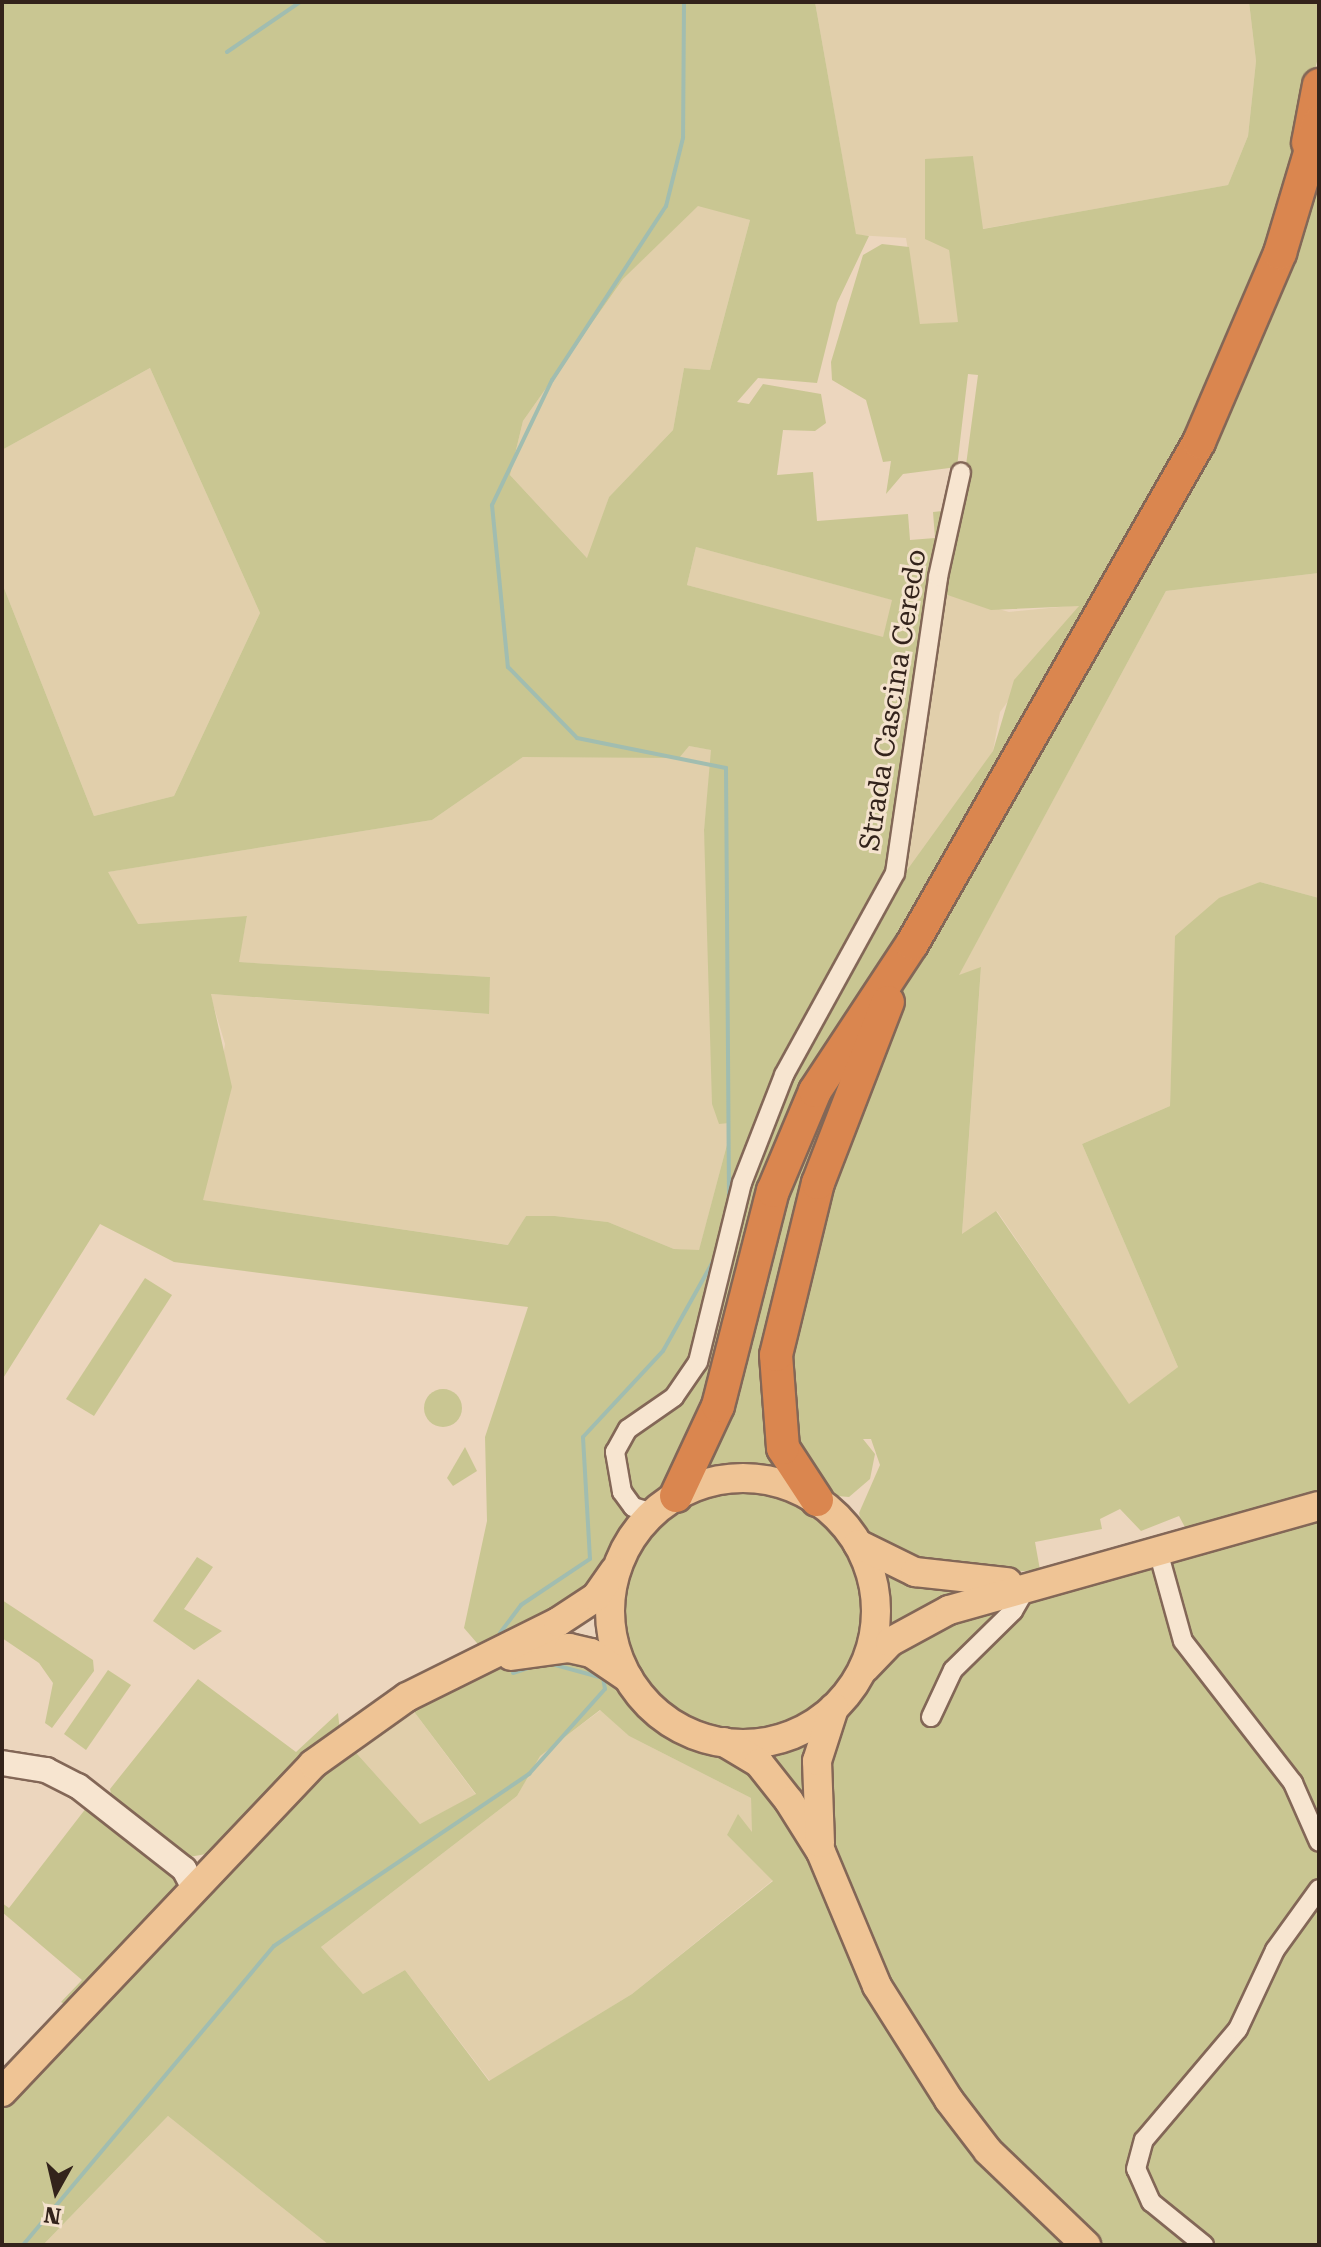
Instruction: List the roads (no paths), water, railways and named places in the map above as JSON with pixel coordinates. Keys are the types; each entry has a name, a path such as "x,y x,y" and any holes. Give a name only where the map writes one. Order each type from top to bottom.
{"highway":[{"path":"1312,165 1319,85"},
{"path":"664,1505 718,1406 756,1246 789,1146 834,1055 912,944 1199,442 1255,317 1312,165 1319,123"},
{"path":"817,1500 794,1472 778,1426 782,1316 846,1104 912,944"}],"main road":[{"path":"2,2092 192,1884 340,1743 453,1674 558,1622 596,1597 664,1505 748,1478 817,1500 858,1544 947,1580 1038,1584"},
{"path":"821,1852 817,1761 834,1708 862,1671 916,1626 1038,1584 1319,1506"},
{"path":"858,1544 876,1600 862,1671"},
{"path":"619,1564 611,1621 629,1678"},
{"path":"453,1674 569,1648 591,1653 629,1678 670,1721 724,1742 759,1763 821,1852 877,1986 949,2100 988,2151 1086,2245"},
{"path":"724,1742 785,1737 834,1708"}],"street":[{"name":"Strada Cascina Ceredo","path":"664,1505 633,1507 622,1492 615,1452 628,1429 674,1397 698,1362 742,1183 784,1075 895,873 938,577 961,472"},
{"path":"1158,1551 1183,1641 1293,1783 1319,1842"},
{"path":"931,1717 953,1670 1038,1584"},
{"path":"2,1763 64,1776 145,1836 185,1859 213,1863"},
{"path":"145,1836 192,1884"},
{"path":"1204,2245 1151,2202 1136,2169 1144,2140 1238,2029 1275,1950 1319,1889"}],"waterway":[{"path":"227,52 300,2"},
{"path":"684,2 683,138 666,206 552,380 492,505 508,667 577,738 726,768 729,1200"},
{"path":"500,1633 521,1605 590,1559 583,1437 663,1351 715,1258"},
{"path":"23,2245 274,1946 529,1774 605,1689 603,1678 551,1664"},
{"path":"513,1673 531,1667"}]}
